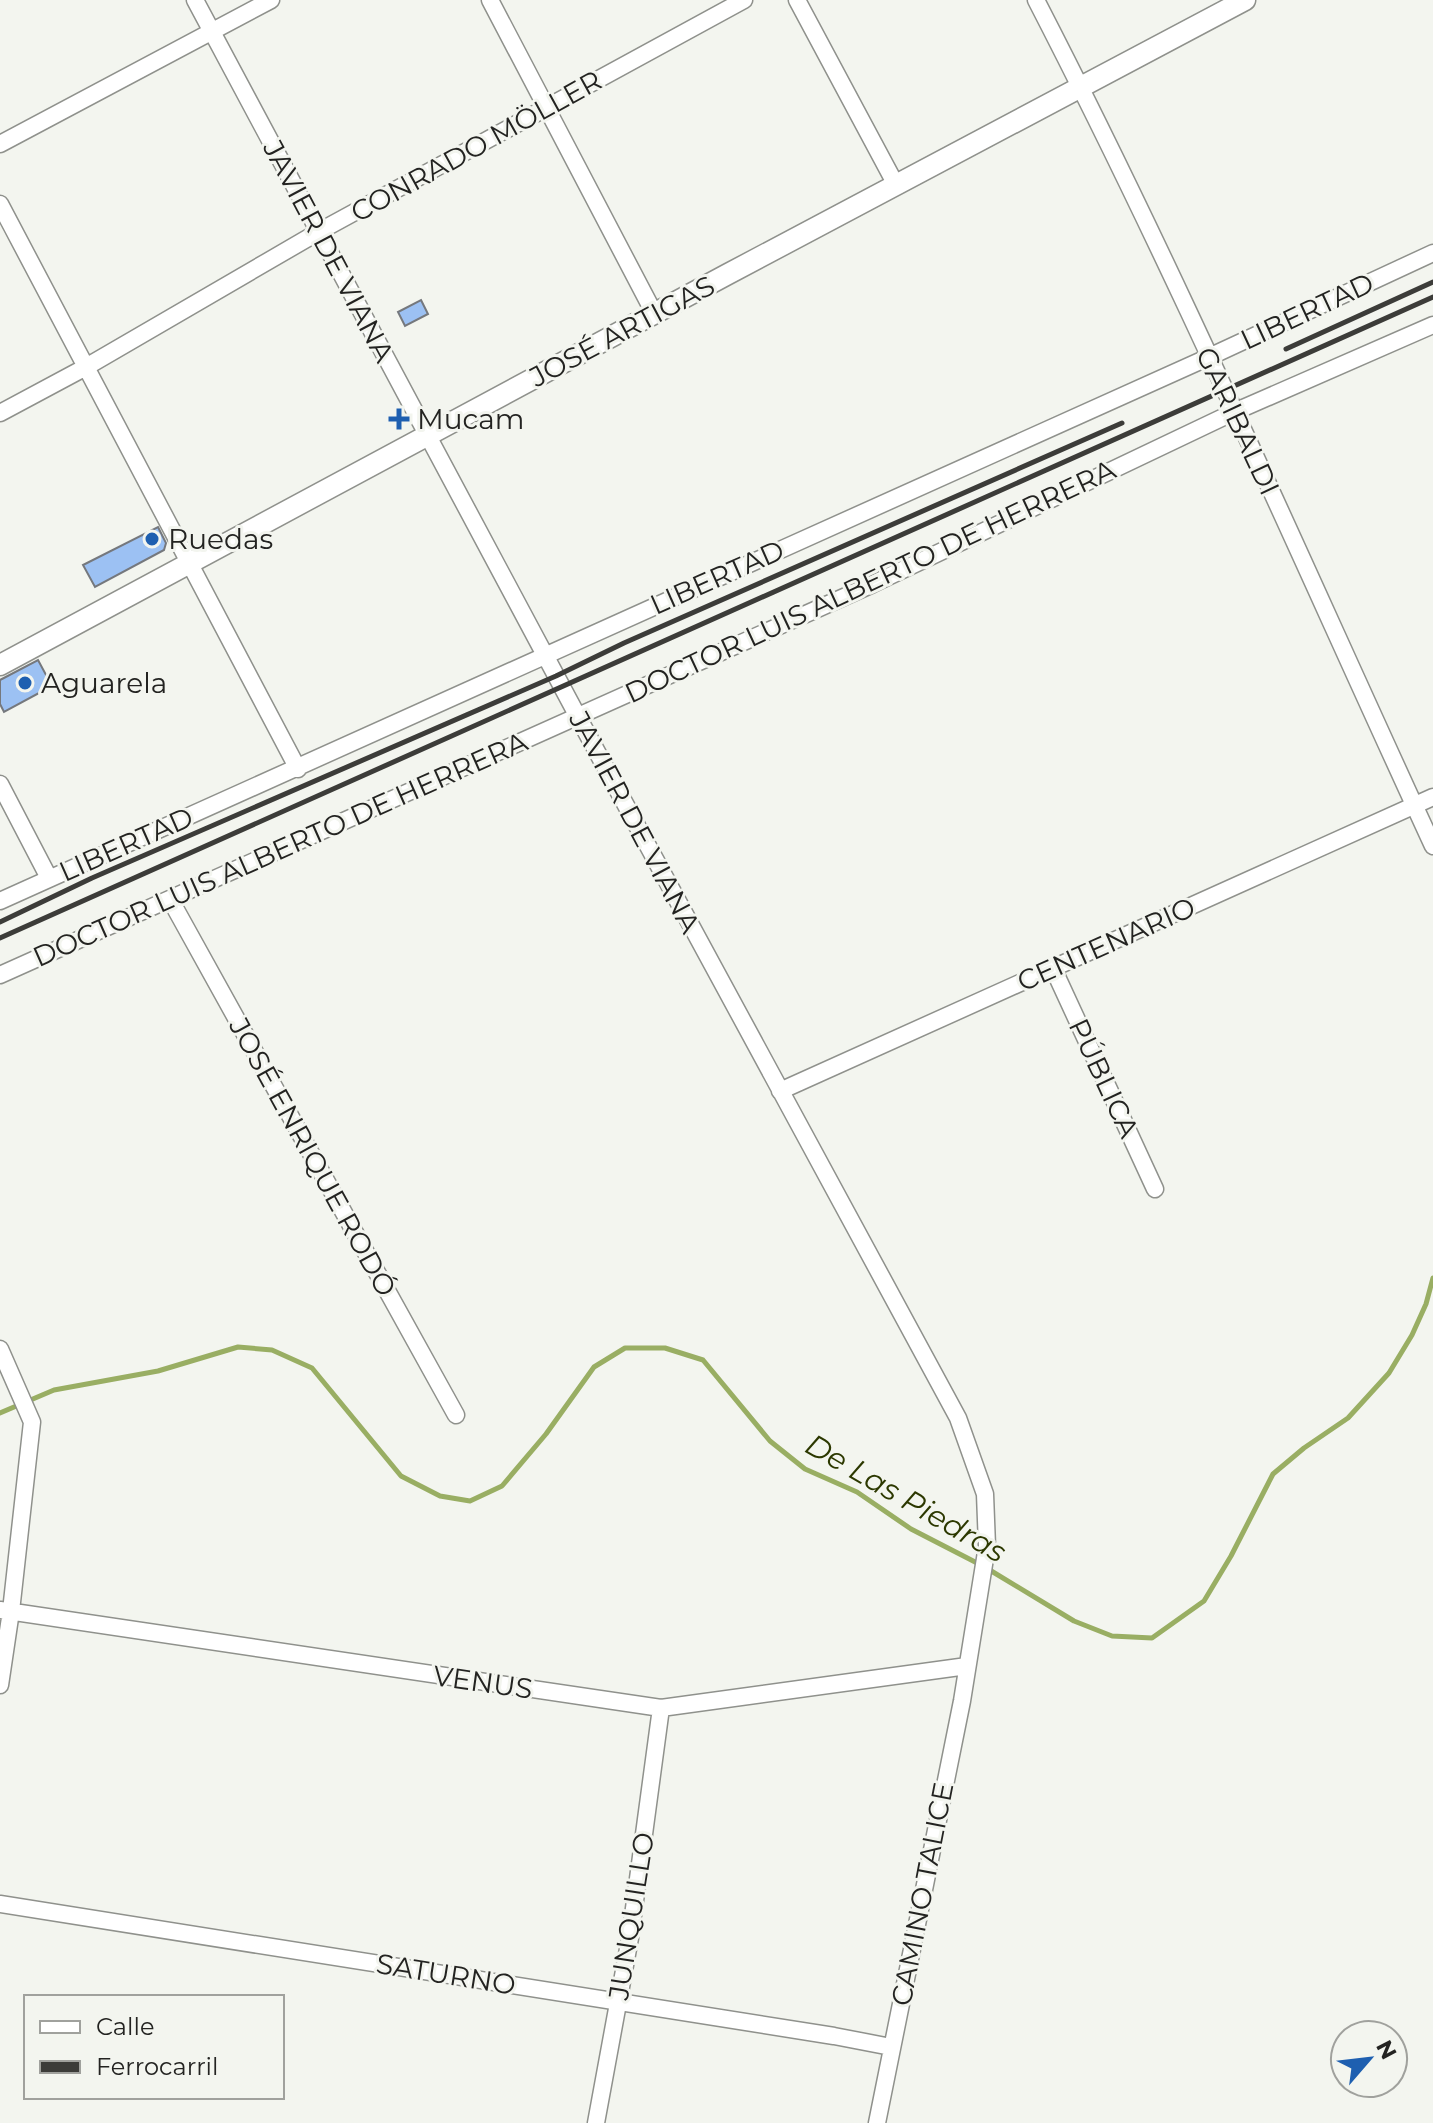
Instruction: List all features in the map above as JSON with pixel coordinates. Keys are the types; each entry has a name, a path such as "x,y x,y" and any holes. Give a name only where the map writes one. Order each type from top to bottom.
{"street":[{"name":"JAVIER DE VIANA","path":"195,0 577,715 958,1418 985,1494 987,1546 967,1666"},
{"path":"0,144 271,0"},
{"path":"490,0 654,313"},
{"name":"CONRADO MÖLLER","path":"0,413 86,367 320,231 744,0"},
{"path":"797,0 896,185"},
{"name":"GARIBALDI","path":"1036,0 1081,87 1209,357 1433,846"},
{"name":"JOSÉ ARTIGAS","path":"0,665 1245,0"},
{"path":"0,204 298,769"},
{"name":"LIBERTAD","path":"0,901 298,769 545,654 1209,357 1433,253"},
{"name":"DOCTOR LUIS ALBERTO DE HERRERA","path":"0,975 873,584 1234,412 1433,325"},
{"path":"0,784 49,878"},
{"name":"CENTENARIO","path":"780,1091 1433,797"},
{"name":"JOSÉ ENRIQUE RODÓ","path":"170,899 456,1415"},
{"name":"PÚBLICA","path":"1053,968 1155,1189"},
{"path":"0,1685 6,1611 32,1422 3,1355"},
{"name":"VENUS","path":"6,1611 661,1708 967,1666"},
{"name":"CAMINO TALICE","path":"877,2123 967,1666"},
{"name":"JUNQUILLO","path":"596,2123 630,1938 661,1708"},
{"name":"SATURNO","path":"0,1904 891,2047"}],"building":[{"path":"421,300 428,314 405,326 398,312"},
{"path":"158,527 166,543 164,550 95,587 83,565"},
{"name":"Aguarela","path":"38,660 52,686 4,712 0,704 0,680"}],"waterway":[{"name":"De Las Piedras","path":"988,1569 1074,1621 1112,1636 1152,1638 1204,1601 1273,1474 1348,1418 1389,1373 1412,1335 1426,1304 1433,1278"},
{"name":"De Las Piedras","path":"0,1413 54,1390 158,1371 238,1347 272,1350 312,1368 401,1476 440,1496 470,1501 502,1486 546,1434 594,1367 625,1348 665,1348 703,1360 770,1441 805,1469 857,1492 911,1529 979,1564"}],"railway":[{"path":"1286,349 1433,282"},
{"path":"0,938 1433,297"},
{"path":"0,922 92,878 556,676 1122,423"}],"place":[{"name":"Mucam","path":"399,419"},
{"name":"Ruedas","path":"152,539"},
{"name":"Aguarela","path":"25,683"}]}
